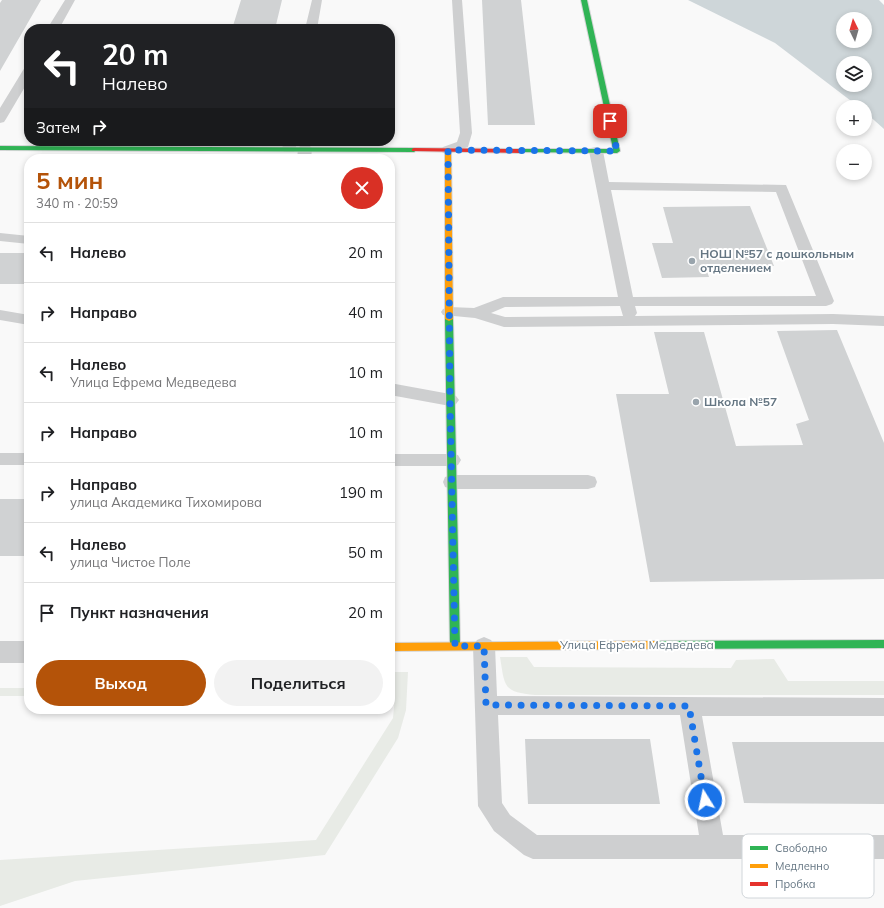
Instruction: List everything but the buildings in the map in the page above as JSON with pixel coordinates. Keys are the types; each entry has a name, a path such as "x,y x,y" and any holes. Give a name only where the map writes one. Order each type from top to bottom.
{"street":[{"path":"292,146 305,154 448,150 617,151 584,0"},
{"path":"0,148 193,146"},
{"path":"448,150 450,400 455,646"},
{"name":"Улица Ефрема Медведева","path":"395,647 884,644"},
{"path":"0,652 24,652"}],"lane":[{"path":"56,24 70,0"},
{"path":"312,24 316,0"},
{"path":"448,150 463,144 466,133 457,0"},
{"path":"0,119 24,78"},
{"path":"596,151 631,322"},
{"path":"476,313 503,302 826,301 780,188 603,186"},
{"path":"0,237 24,239"},
{"path":"449,312 476,313 504,322 833,319 884,320"},
{"path":"0,314 24,319"},
{"path":"395,389 450,400"},
{"path":"0,459 24,459"},
{"path":"395,460 452,460"},
{"path":"452,482 588,482"},
{"path":"484,646 490,806 502,823 534,847 742,847"},
{"path":"486,705 884,707"},
{"path":"689,706 713,847"}],"shaded area":[{"path":"688,0 879,0 884,5 884,129 872,118 872,100 850,100 839,92 872,92 872,56 836,56 836,89 775,43"},
{"path":"500,657 527,657 534,667 731,668 736,660 774,659 788,681 884,681 884,695 524,694 516,692 507,686 503,675"},
{"path":"395,672 408,672 406,710 398,738 325,855 75,881 0,906 0,860 316,840 393,718 393,714 395,714"},
{"path":"0,688 24,688 24,696 0,696"}],"traffic: fast":[{"path":"520,151 617,151 584,0"},
{"path":"0,148 414,150"},
{"path":"449,319 455,646"},
{"path":"655,645 884,644"}],"traffic: slow":[{"path":"448,150 449,319"},
{"path":"395,647 655,645"}],"traffic: jam":[{"path":"414,150 520,151"}],"place":[{"name":"НОШ №57 с дошкольным отделением","path":"692,261"},
{"name":"Школа №57","path":"696,402"}],"route":[{"path":"610,121 617,151 448,150 450,400 455,646 484,646 486,705 689,706 705,800"}]}
